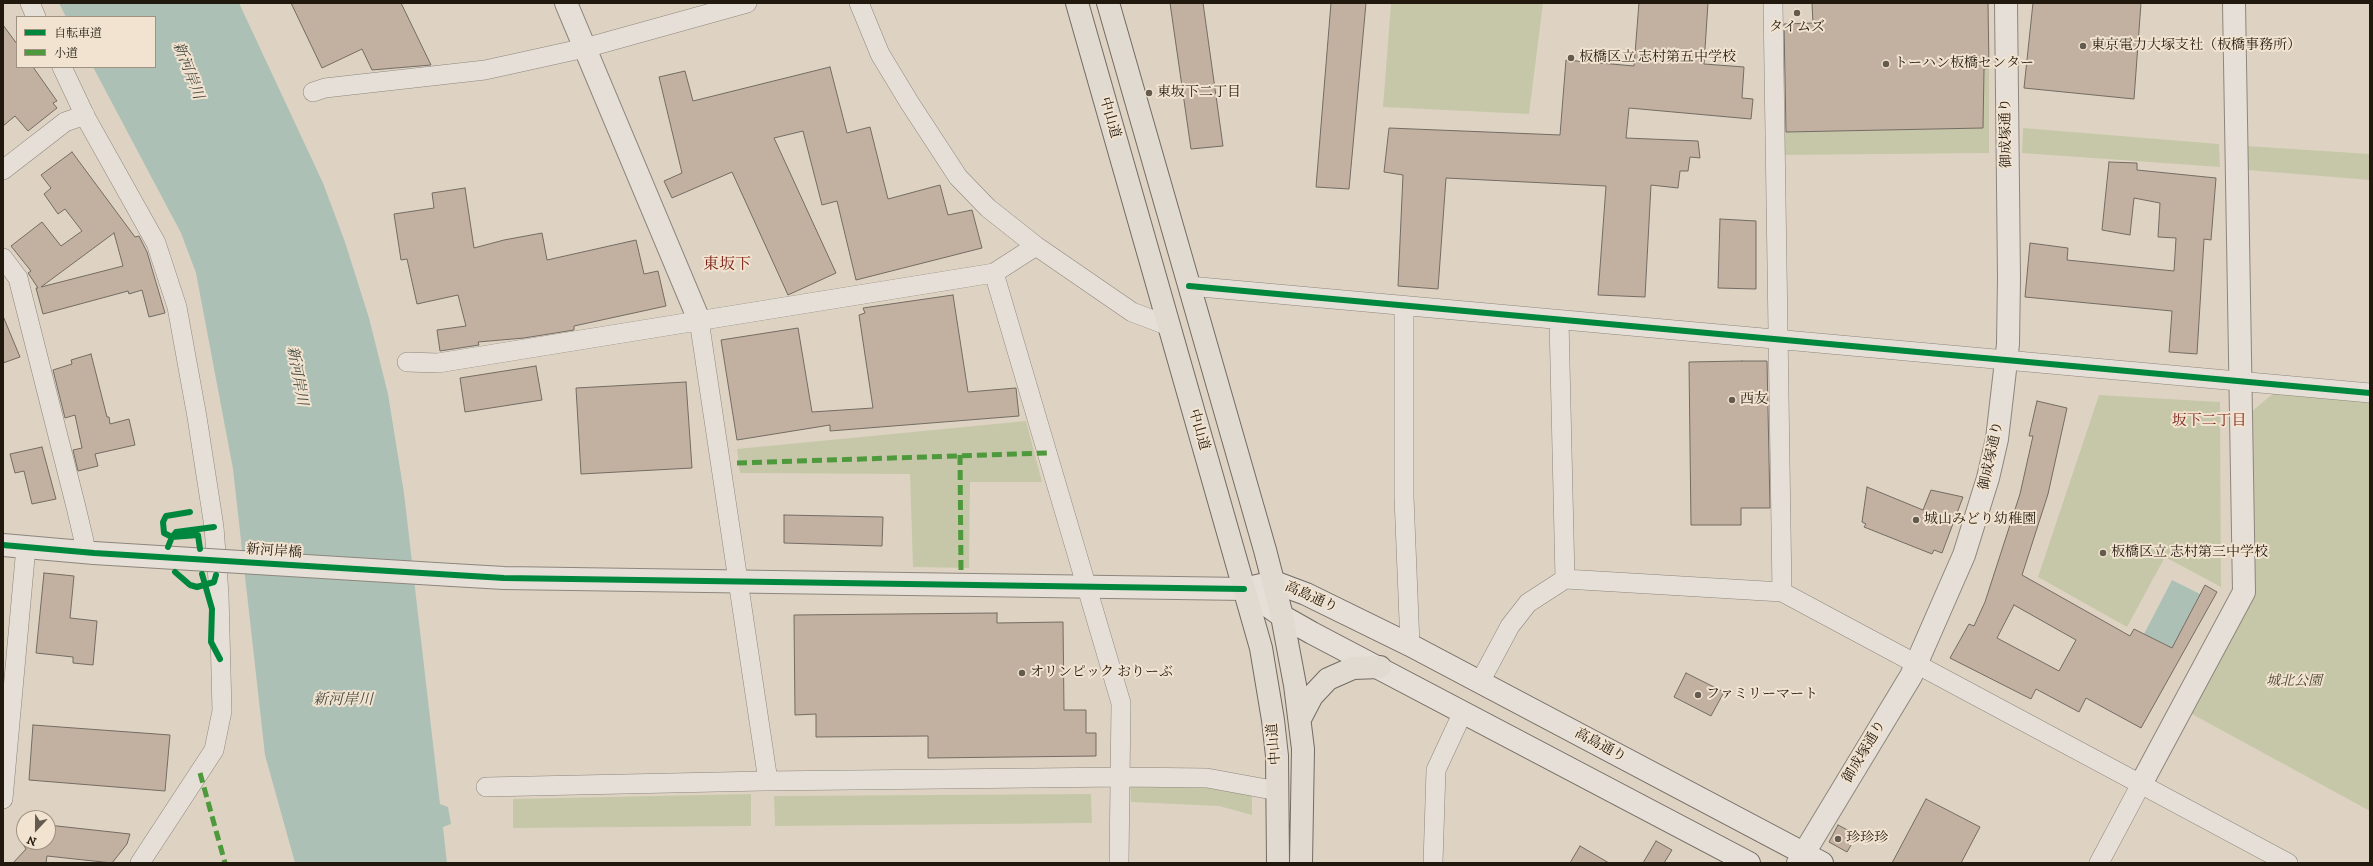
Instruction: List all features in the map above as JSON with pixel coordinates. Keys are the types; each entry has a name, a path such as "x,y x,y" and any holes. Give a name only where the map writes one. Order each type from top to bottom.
{"highway":[{"name":"中山道","path":"1077,3 1261,648 1268,683 1277,756 1278,863"},
{"name":"中山道","path":"1108,3 1274,582 1282,616 1300,719 1303,785 1301,863"},
{"path":"1300,719 1312,696 1328,679 1353,668 1380,667"}],"street":[{"path":"30,3 36,16"},
{"path":"566,3 699,320 768,781"},
{"path":"313,92 325,88 485,70 585,48 747,3"},
{"path":"860,3 880,54 909,102 958,177 988,208 1036,246 1132,312 1169,326"},
{"path":"1773,3 1782,592"},
{"name":"御成塚通り","path":"1808,860 1916,664 1949,592 1977,517 1997,439 2006,361 2009,278 2006,3"},
{"path":"2098,863 2244,592 2234,3"},
{"path":"62,68 85,115 156,243 177,307 197,417 214,527 219,594 222,711 214,750 140,863"},
{"path":"3,170 65,122 85,115"},
{"path":"407,362 438,363 994,273 1036,246"},
{"path":"3,258 18,278 88,552"},
{"path":"994,273 1088,587 1121,703 1122,777 1119,863"},
{"path":"1189,286 2370,393"},
{"path":"1404,306 1404,497 1410,645"},
{"path":"1559,320 1564,579"},
{"name":"新河岸橋","path":"3,545 88,552 452,575 739,582 1244,588"},
{"path":"3,799 26,547"},
{"path":"1480,682 1510,626 1528,603 1564,579 1782,592 2288,863"},
{"name":"高島通り","path":"1244,588 1274,582 1306,594 1410,645 1480,682 1808,860"},
{"name":"高島通り","path":"1244,588 1282,616 1749,863"},
{"path":"1434,863 1436,770 1464,712"},
{"path":"486,787 768,781 1122,777 1207,778 1278,791"}],"green space":[{"path":"1391,3 1543,3 1529,114 1383,107"},
{"path":"1989,68 1989,153 1782,155 1783,132 1983,128 1984,69"},
{"path":"2023,128 2219,144 2220,167 2022,153"},
{"path":"2246,146 2370,154 2370,180 2247,170"},
{"name":"城北公園","path":"2275,392 2370,401 2370,811 2190,713 2254,597 2251,412"},
{"path":"2099,395 2220,402 2221,587 2165,557 2127,627 2038,577"},
{"path":"1026,421 1042,482 970,482 969,568 913,567 910,474 740,473 737,449"},
{"path":"1130,782 1208,784 1252,793 1252,815 1219,806 1131,802"},
{"path":"751,794 751,826 513,828 513,799"},
{"path":"1091,794 1092,823 775,826 774,796"}],"water":[{"name":"新河岸川","path":"59,3 239,3 323,183 345,242 369,318 388,394 404,493 440,804 448,807 451,824 443,827 447,863 295,863 265,755 233,469 196,273 181,233 94,68 156,68 156,16 66,16"},
{"path":"2172,580 2200,594 2172,648 2144,634"}],"building":[{"path":"291,3 401,3 431,65 372,70 362,49 322,68"},
{"path":"1170,3 1203,3 1223,146 1191,149"},
{"path":"1331,3 1366,3 1349,189 1316,187"},
{"path":"1639,3 1708,3 1704,64 1744,67 1742,98 1753,99 1751,119 1629,108 1626,138 1698,141 1700,158 1690,157 1688,171 1680,171 1678,188 1651,185 1645,297 1598,295 1606,186 1446,178 1438,289 1398,286 1403,175 1384,172 1389,128 1560,135 1566,60 1634,66"},
{"name":"トーハン板橋センター","path":"1812,3 1988,3 1989,68 1984,69 1983,128 1786,132 1784,24 1813,23"},
{"name":"東京電力大塚支社（板橋事務所）","path":"2033,3 2141,3 2134,99 2024,88"},
{"path":"3,25 16,43 16,68 34,68 57,101 53,103 57,108 28,131 15,116 3,126"},
{"path":"830,67 847,133 870,127 888,199 940,185 948,215 972,210 982,248 856,280 837,201 822,205 803,131 774,138 836,273 788,295 732,172 672,198 664,181 682,173 659,77 685,71 693,101"},
{"path":"72,152 135,237 139,236 147,252 165,313 149,317 142,290 129,294 128,291 43,314 36,288 38,288 28,273 31,271 11,246 42,222 61,246 82,231 65,209 58,214 44,194 51,188 41,175","holes":["114,233 123,266 41,287"]},
{"path":"2109,162 2137,163 2137,170 2216,178 2211,240 2204,239 2197,354 2169,352 2172,311 2025,297 2030,243 2068,248 2067,260 2174,271 2176,238 2158,237 2160,203 2134,198 2130,235 2102,230"},
{"path":"465,188 474,248 504,240 542,233 547,260 636,240 644,274 658,271 666,306 574,326 574,330 524,338 478,342 479,345 440,351 437,330 466,326 458,295 417,304 407,259 401,260 394,214 434,208 432,193"},
{"path":"1720,219 1756,221 1756,289 1718,288"},
{"path":"953,295 968,392 1016,388 1019,416 830,431 830,425 737,440 721,340 798,328 812,412 873,408 859,315 865,313 863,308"},
{"path":"3,316 20,357 3,363"},
{"path":"91,354 110,424 129,419 135,445 95,454 98,466 78,471 73,450 82,448 75,415 65,418 53,370 72,364 71,360"},
{"path":"1767,361 1770,508 1741,508 1741,525 1691,525 1689,362"},
{"path":"536,366 542,400 465,412 460,378"},
{"path":"686,382 692,468 581,474 576,388"},
{"path":"2037,401 2067,408 2048,494 2022,575 2130,636 2134,629 2172,648 2205,585 2217,592 2141,728 2086,698 2079,712 2036,689 2031,699 1950,658 1969,624 1974,626 1985,602 2020,494 2033,436 2029,436","holes":["2014,605 2076,640 2059,671 1997,638"]},
{"path":"42,447 56,499 32,504 24,471 15,473 10,454"},
{"path":"1867,487 1923,510 1931,490 1963,497 1942,553 1934,550 1932,554 1864,527 1866,524 1862,522"},
{"path":"784,515 883,517 882,546 784,543"},
{"path":"44,573 74,576 70,618 97,621 93,665 73,663 73,657 36,653"},
{"path":"997,613 997,623 1063,622 1064,710 1086,710 1086,733 1096,733 1096,756 928,758 928,736 816,737 816,714 795,715 794,615"},
{"path":"1686,673 1724,692 1711,716 1674,697"},
{"path":"33,725 170,735 165,791 29,780"},
{"path":"1926,799 1980,827 1961,863 1892,863"},
{"path":"1838,825 1857,835 1847,852 1829,842"},
{"path":"56,826 130,834 127,844 112,863 47,856 46,863 13,863 25,850 56,850"},
{"path":"1656,841 1672,850 1664,863 1643,863"},
{"path":"1580,846 1609,863 1570,863"}],"marked path":[{"path":"737,463 1048,453"},
{"path":"960,455 961,571"},
{"path":"200,773 225,863"}],"cycle path":[{"path":"1189,286 2370,393"},
{"path":"190,512 166,516 163,522 164,533 172,537 176,532 214,527"},
{"path":"168,547 172,537 198,535 200,549"},
{"path":"3,545 94,553 504,578 1244,589"},
{"path":"175,572 190,585 197,587 214,582 216,575"},
{"path":"202,574 212,609 211,642 220,659"}],"place":[{"name":"タイムズ","path":"1797,13"},
{"name":"東京電力大塚支社（板橋事務所）","path":"2083,46"},
{"name":"板橋区立 志村第五中学校","path":"1571,58"},
{"name":"トーハン板橋センター","path":"1886,64"},
{"name":"東坂下二丁目","path":"1149,93"},
{"name":"西友","path":"1732,400"},
{"name":"城山みどり幼稚園","path":"1916,520"},
{"name":"板橋区立 志村第三中学校","path":"2103,553"},
{"name":"オリンピック おりーぶ","path":"1022,673"},
{"name":"ファミリーマート","path":"1698,695"},
{"name":"珍珍珍","path":"1838,839"}],"district":[{"name":"東坂下","path":"727,266"},
{"name":"坂下二丁目","path":"2209,422"}]}
